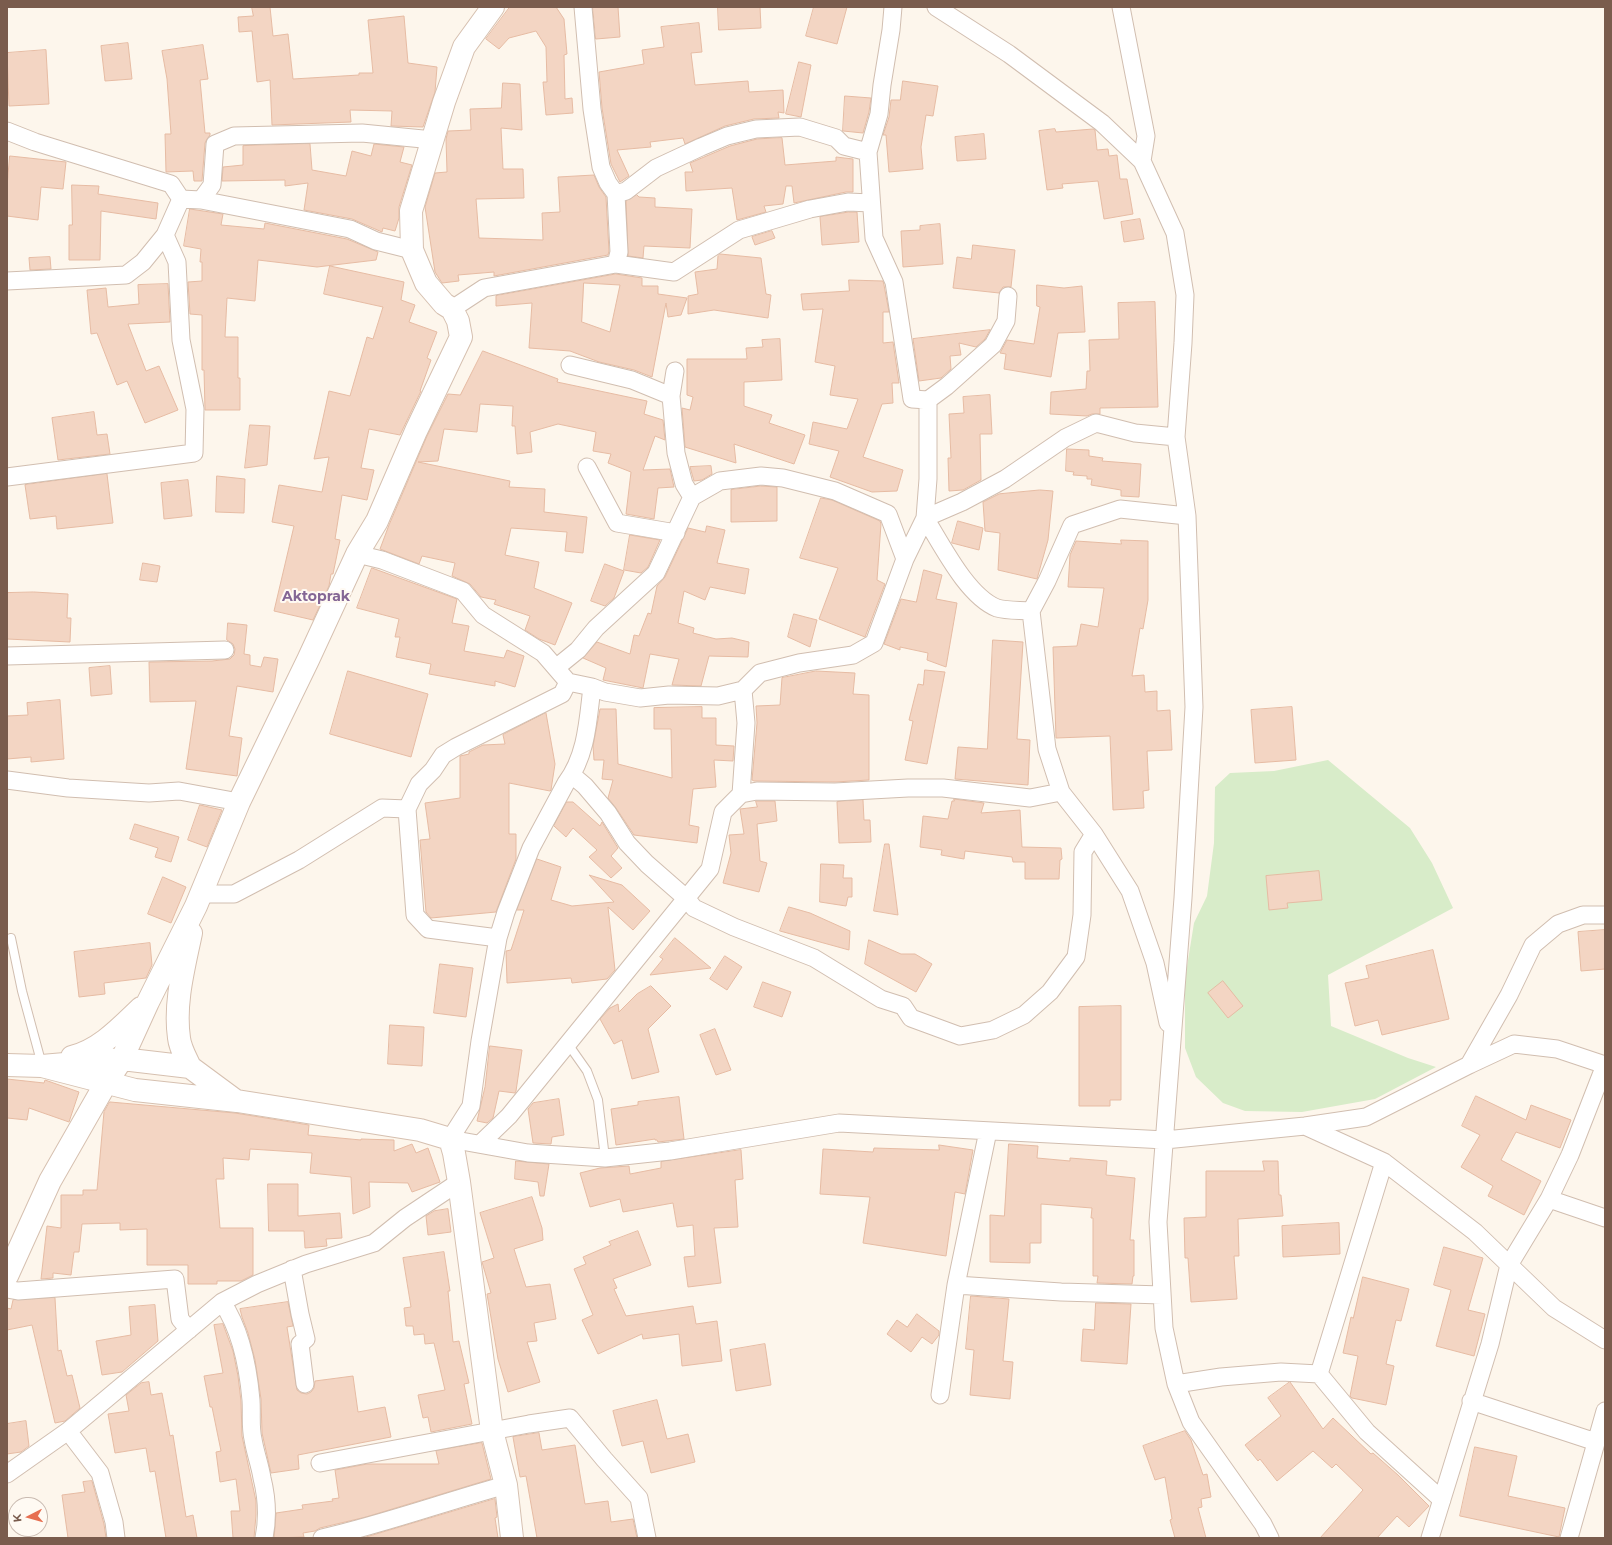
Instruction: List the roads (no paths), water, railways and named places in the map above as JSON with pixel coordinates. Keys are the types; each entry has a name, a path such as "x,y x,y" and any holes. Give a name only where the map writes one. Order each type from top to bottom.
{"street":[{"path":"7,1276 50,1181 106,1083 122,1059 148,1002 199,900 239,802 357,554 377,521 416,431 460,337 458,321 452,309 444,304 426,283 412,250 411,211 444,102 464,47 494,7"},
{"path":"583,7 592,109 601,167 608,183 616,194 619,252 616,264"},
{"path":"893,7 879,114 868,152 874,238 894,282 912,399 928,400 947,386 993,345 1006,321 1008,296"},
{"path":"936,7 1009,54 1102,123 1142,161 1175,233 1185,295 1176,437 1187,516 1194,707 1183,898 1158,1222 1164,1328 1176,1384 1191,1422 1266,1531 1278,1538"},
{"path":"1121,7 1146,136 1142,161"},
{"path":"616,194 626,191 656,168 701,147 726,136 756,129 800,127 836,138 844,146 868,152"},
{"path":"7,131 35,142 171,184 181,199"},
{"path":"201,200 212,185 215,144 234,136 362,133 433,140"},
{"path":"181,199 201,200 350,229 376,241 412,250"},
{"path":"7,281 126,275 143,262 166,235 181,199"},
{"path":"452,309 484,288 616,264 674,272 739,230 810,209 848,202 871,203"},
{"path":"7,477 194,452 195,409 181,340 177,262 166,235"},
{"path":"570,365 632,380 671,396"},
{"path":"675,371 671,396 676,453 684,484 692,497"},
{"path":"357,554 382,560 463,591 483,615 543,653 557,667 568,682 592,687 605,692 640,698 669,695 718,696 743,690 760,673 799,663 853,655 874,643 905,559 925,518 928,479 928,400"},
{"path":"925,518 962,502 1005,479 1065,438 1096,423 1135,433 1176,437"},
{"path":"587,467 617,523 676,532"},
{"path":"557,667 578,650 596,628 656,573 692,497 720,482 761,476 783,478 835,491 888,514 905,559"},
{"path":"1172,1041 1154,963 1130,891 1094,834 1061,792 1047,749 1031,611 1047,581 1072,525 1120,509 1187,516"},
{"path":"925,518 967,585 980,598 998,608 1031,611"},
{"path":"7,656 225,650"},
{"path":"498,938 428,929 415,915 407,809 419,784 433,770 443,755 456,746 562,694 568,682"},
{"path":"512,1538 506,1485 492,1431 459,1182 450,1139 470,1106 498,938 506,912 531,848 566,783 572,775 585,743 592,687"},
{"path":"741,794 746,723 743,690"},
{"path":"572,775 585,786 608,813 627,843 647,864 687,898 694,908 734,927 814,958 882,999 903,1006 911,1018 960,1036 993,1030 1024,1015 1050,992 1076,957 1082,915 1083,852 1094,834"},
{"path":"7,780 68,788 149,792 179,791 239,802"},
{"path":"480,1144 509,1116 710,869 723,812 741,794 757,791 835,792 908,788 943,788 1030,798 1061,792"},
{"path":"199,900 234,894 299,860 382,808 407,809"},
{"path":"190,1067 179,1039 179,989 199,900"},
{"path":"1469,1065 1509,994 1533,945 1558,924 1583,915 1605,914"},
{"path":"42,1066 77,1056 93,1049 110,1037 148,1002"},
{"path":"42,1066 135,1090 237,1101 420,1130 450,1139 528,1153 605,1158 670,1151 839,1123 1165,1140 1305,1126 1366,1117 1514,1044 1557,1049 1605,1065 1570,1155 1549,1199 1509,1265 1490,1344 1471,1401 1430,1538"},
{"path":"7,1065 42,1066 122,1059 190,1067 237,1101"},
{"path":"1305,1126 1384,1162 1475,1232 1554,1308 1605,1340"},
{"path":"940,1395 956,1285 988,1131"},
{"path":"1319,1374 1384,1162"},
{"path":"7,1474 68,1431 222,1302 257,1284 292,1269 374,1243 405,1218 459,1182"},
{"path":"1549,1199 1605,1218"},
{"path":"292,1269 306,1339 300,1344 305,1384"},
{"path":"7,1289 18,1291 175,1280 180,1319 189,1330"},
{"path":"956,1285 1061,1292 1162,1295"},
{"path":"222,1302 230,1315 243,1349 251,1400 252,1438 263,1478 267,1524 264,1538"},
{"path":"1176,1384 1221,1377 1281,1372 1319,1374 1367,1432 1442,1500"},
{"path":"1471,1401 1596,1442"},
{"path":"1569,1538 1605,1411"},
{"path":"320,1463 570,1418 639,1498 647,1538"},
{"path":"68,1431 100,1473 114,1522 116,1538"},
{"path":"322,1538 363,1529 506,1485"}],"lane":[{"path":"11,938 22,991 42,1066"},
{"path":"568,1044 587,1071 598,1100 605,1158"}],"district":[{"name":"Aktoprak","path":"316,597"}]}
